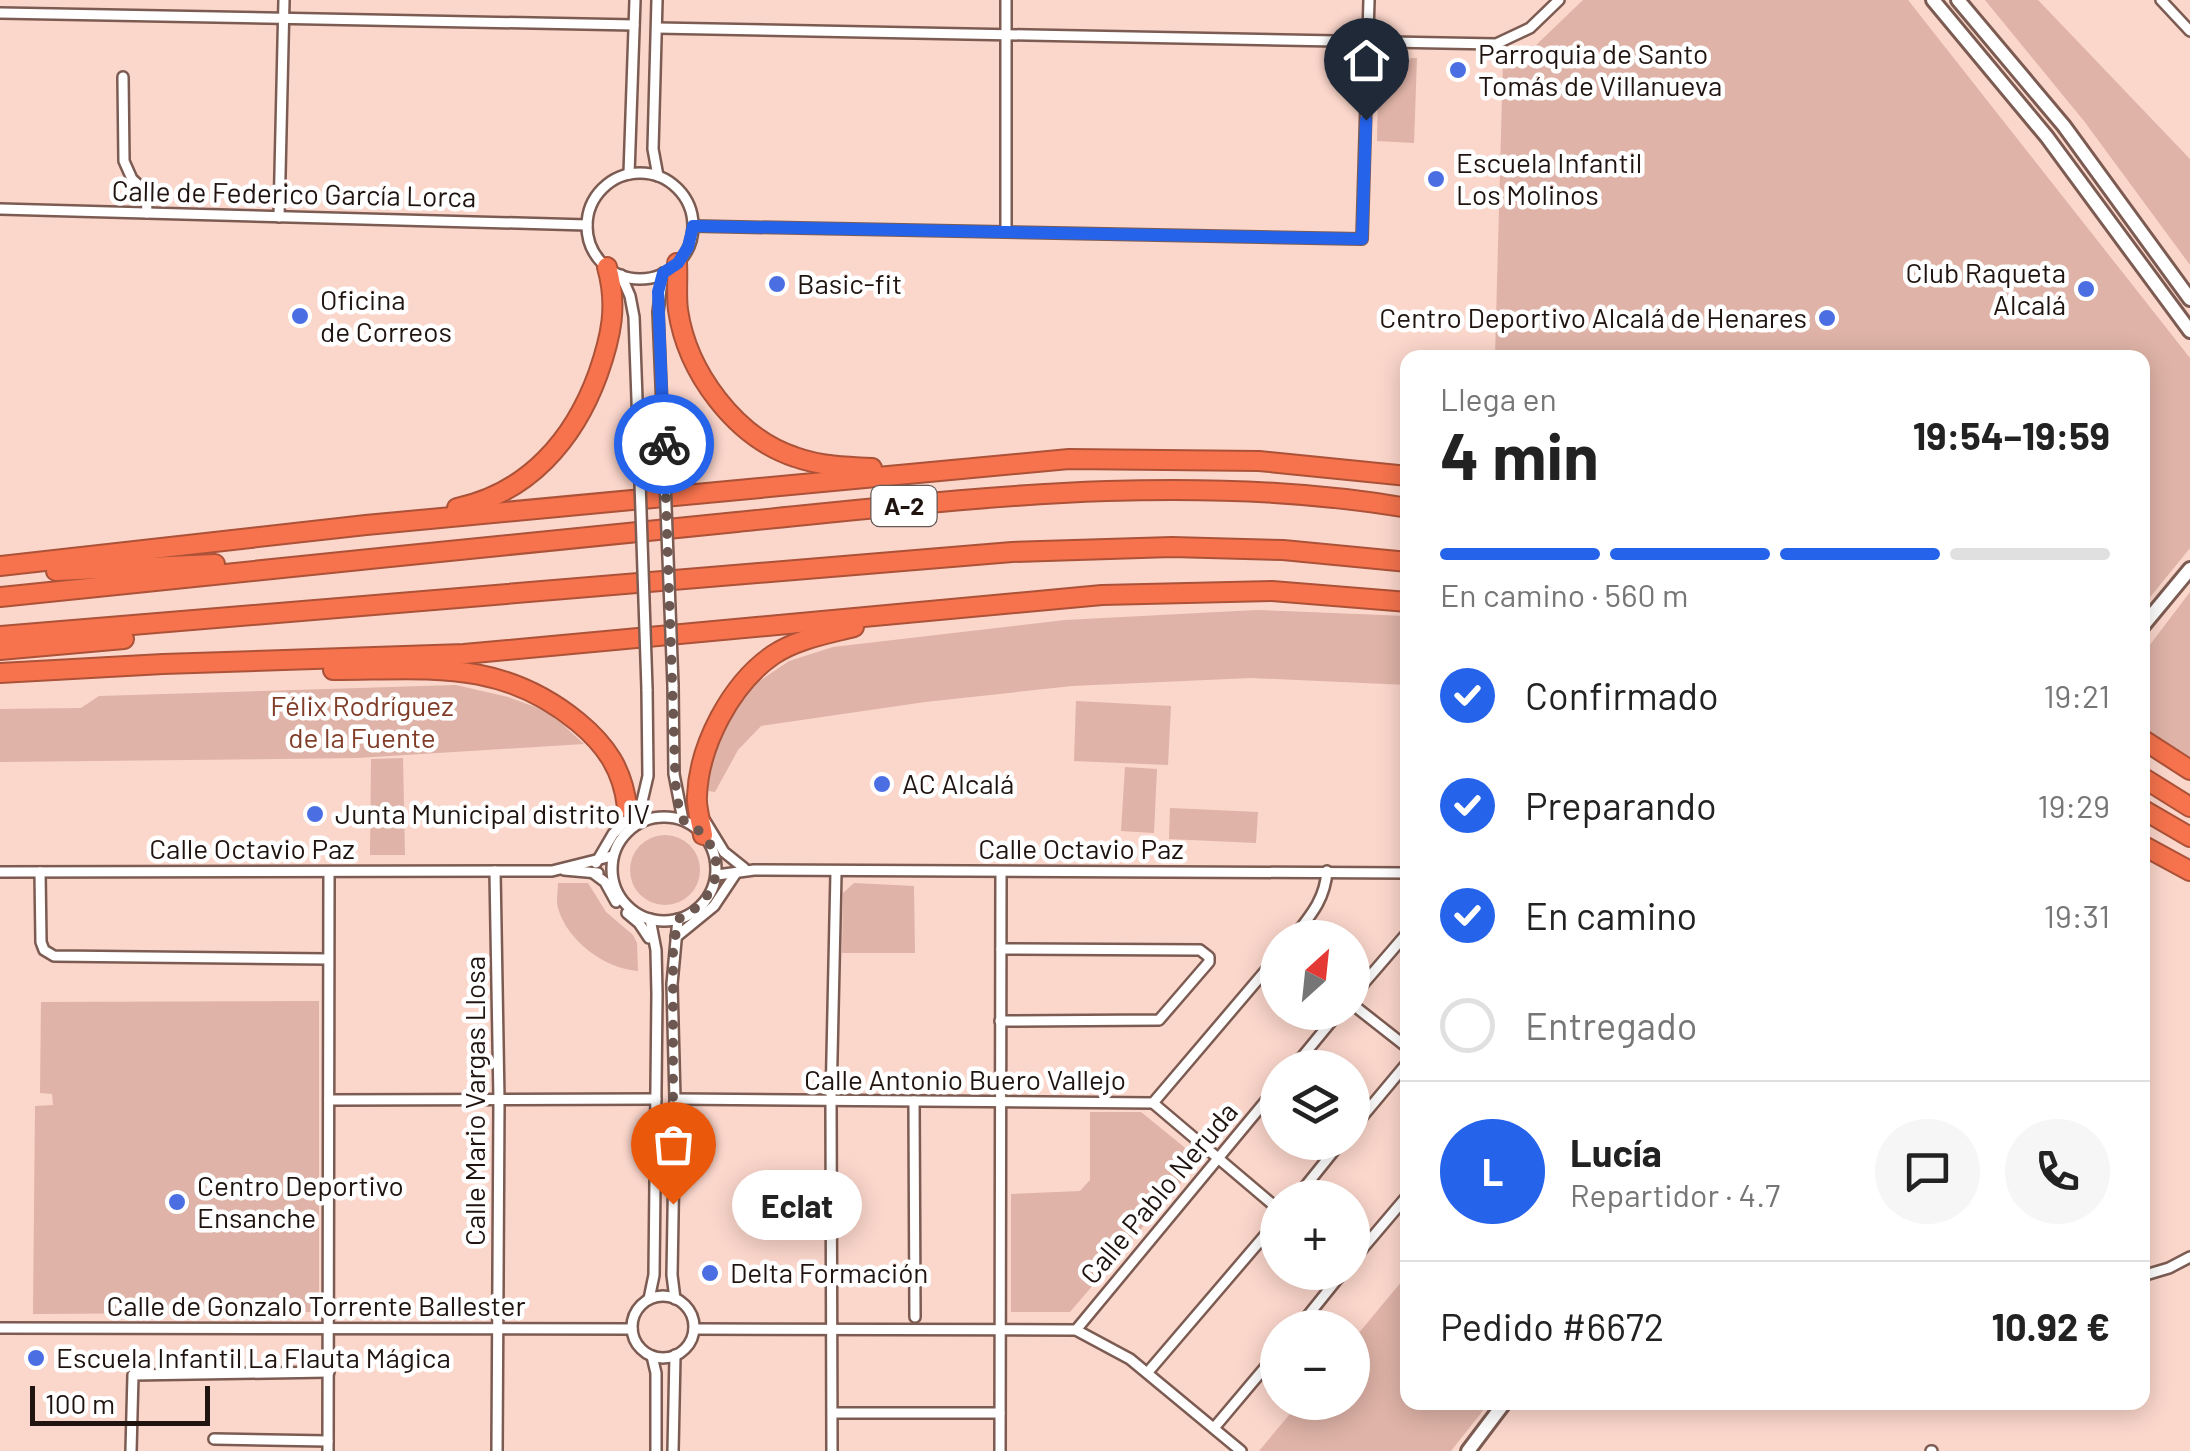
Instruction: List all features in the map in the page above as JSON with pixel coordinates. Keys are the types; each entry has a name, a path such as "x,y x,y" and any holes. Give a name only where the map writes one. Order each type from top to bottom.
{"highway":[{"path":"670,268 678,310 700,373 728,411 756,436 792,456 834,466 872,468 1017,456 1047,460"},
{"path":"366,526 476,504 505,492 557,449 576,424 609,340 614,271"},
{"path":"0,570 366,526 1047,460 1258,461 1400,475"},
{"name":"A-2","path":"0,597 974,499 1172,489 1266,492 1400,507"},
{"name":"A-2","path":"0,636 1012,552 1172,547 1283,550 1400,561"},
{"path":"0,570 400,556"},
{"path":"0,674 464,654 1102,595 1272,591 1400,601"},
{"path":"703,834 691,817 702,762 730,702 748,678 774,655 827,634 973,605"},
{"path":"0,650 185,633 251,618"},
{"path":"163,664 456,670 512,681 547,698 602,743 619,772 626,814"},
{"path":"2150,744 2190,770"},
{"path":"2150,782 2187,805"},
{"path":"2150,814 2190,837"},
{"path":"2150,850 2190,872"}],"street":[{"path":"279,217 284,0"},
{"path":"629,174 635,0"},
{"path":"657,0 653,138 658,176"},
{"path":"1006,0 1006,232"},
{"path":"693,226 1362,239 1370,0"},
{"path":"657,28 1496,44 1530,28 1559,0"},
{"path":"1933,0 2047,137 2190,330"},
{"path":"1958,0 2064,126 2190,298"},
{"path":"2168,2 2190,31"},
{"path":"0,14 634,26"},
{"path":"123,77 124,160 132,179 146,192 147,212"},
{"path":"638,823 648,776 634,317 630,296 591,245 587,225 590,207 599,192 612,180 629,174 658,176 672,184 683,195 693,226 688,247 670,268 658,312 674,774 691,817 745,870 714,906 675,940"},
{"name":"Calle de Federico García Lorca","path":"0,208 587,225"},
{"path":"614,271 646,278 670,268"},
{"path":"2150,616 2190,569"},
{"path":"625,833 626,814"},
{"path":"626,814 595,868 618,904 648,933 652,964 656,968"},
{"path":"691,817 652,818 625,833 612,856 611,874 626,906 650,919 678,919 705,901 717,875 703,834"},
{"name":"Calle Octavio Paz","path":"595,868 612,856"},
{"name":"Calle Octavio Paz","path":"715,860 745,870"},
{"name":"Calle Octavio Paz","path":"0,872 595,868 611,874"},
{"name":"Calle Octavio Paz","path":"717,875 745,870 1400,873"},
{"name":"Calle Mario Vargas Llosa","path":"496,871 497,1451"},
{"path":"1307,920 1326,888 1327,871"},
{"path":"40,872 40,942 54,956 326,959"},
{"path":"214,1439 328,1446 329,872"},
{"path":"832,1451 831,1102 836,872"},
{"path":"1000,1451 1001,872"},
{"path":"649,1299 654,1275 656,1099 656,968 650,919"},
{"path":"675,1298 672,984 678,919"},
{"path":"1370,978 1400,942"},
{"path":"1000,1021 1159,1020 1210,958 1200,950 1001,949"},
{"path":"1153,1104 1260,977"},
{"path":"1370,1015 1400,1041"},
{"path":"1308,1050 1324,1030"},
{"path":"1370,1107 1400,1072"},
{"path":"329,1100 656,1099"},
{"name":"Calle Antonio Buero Vallejo","path":"674,1099 1153,1104 1260,1194"},
{"path":"914,1101 915,1316"},
{"name":"Calle Pablo Neruda","path":"1076,1330 1260,1107"},
{"path":"1310,1180 1327,1160"},
{"path":"1370,1240 1400,1204"},
{"path":"1148,1372 1260,1241"},
{"path":"2150,1274 2190,1258"},
{"path":"1312,1310 1329,1290"},
{"path":"652,1356 675,1355 691,1340 694,1329 688,1308 675,1298 649,1299 639,1308 632,1329 635,1341 652,1356 656,1373 656,1451"},
{"name":"Calle de Gonzalo Torrente Ballester","path":"0,1328 632,1329"},
{"path":"694,1329 1076,1330 1110,1346 1148,1372 1241,1451"},
{"path":"673,1451 675,1355"},
{"path":"131,1451 134,1375 329,1372"},
{"path":"1214,1428 1260,1373"},
{"path":"1468,1451 1500,1410"},
{"path":"833,1413 1000,1413"}],"green space":[{"name":"Centro Deportivo Alcalá de Henares","path":"1583,0 1908,0 2190,358 2190,548 2150,597 2150,350 1495,350 1503,60 1533,48"},
{"path":"1985,0 2038,0 2190,159 2190,265 2084,121"},
{"path":"1411,58 1417,58 1414,143 1377,141 1378,91"},
{"path":"2190,592 2190,759 2150,733 2150,645"},
{"path":"1257,610 1400,616 1400,685 1251,678 1072,686 761,726 738,750 715,792 703,790 721,732 752,686 789,661 833,647 1065,620"},
{"name":"Félix Rodríguez de la Fuente","path":"456,685 549,712 584,744 357,758 0,762 0,709 81,708 99,696"},
{"path":"1076,701 1171,706 1168,765 1074,761"},
{"path":"403,758 405,855 370,855 371,759"},
{"path":"1125,767 1157,769 1154,833 1121,831"},
{"path":"1170,808 1258,812 1256,843 1169,839"},
{"path":"665,835 690,845 700,870 690,895 665,905 640,895 630,870 640,845"},
{"path":"558,883 588,883 606,912 633,935 638,971 613,965 579,942 558,908"},
{"path":"854,883 914,886 915,953 842,953 843,893"},
{"name":"Centro Deportivo Ensanche","path":"319,1001 319,1299 313,1312 33,1314 35,1106 53,1105 52,1094 40,1093 41,1002"},
{"path":"1090,1112 1141,1112 1200,1160 1070,1312 1011,1312 1011,1194 1080,1191 1090,1180"},
{"path":"1400,1283 1400,1410 1483,1410 1451,1451 1259,1451 1285,1420 1370,1420 1370,1320"}],"way so far":[{"path":"664,444 676,796 683,820 703,834 717,866 713,887 705,901 678,919 673,950 673,1204"}],"place":[{"name":"Parroquia de Santo Tomás de Villanueva","path":"1458,70"},
{"name":"Escuela Infantil Los Molinos","path":"1436,179"},
{"name":"Basic-fit","path":"777,284"},
{"name":"Club Raqueta Alcalá","path":"2086,289"},
{"name":"Oficina de Correos","path":"300,316"},
{"name":"Centro Deportivo Alcalá de Henares","path":"1827,318"},
{"name":"AC Alcalá","path":"882,784"},
{"name":"Junta Municipal distrito IV","path":"315,814"},
{"name":"Centro Deportivo Ensanche","path":"177,1202"},
{"name":"Eclat","path":"673,1204"},
{"name":"Delta Formación","path":"710,1273"},
{"name":"Escuela Infantil La Flauta Mágica","path":"36,1358"}],"route":[{"path":"664,444 658,292 663,273 678,263 688,247 693,226 1362,239 1366,120"}]}
